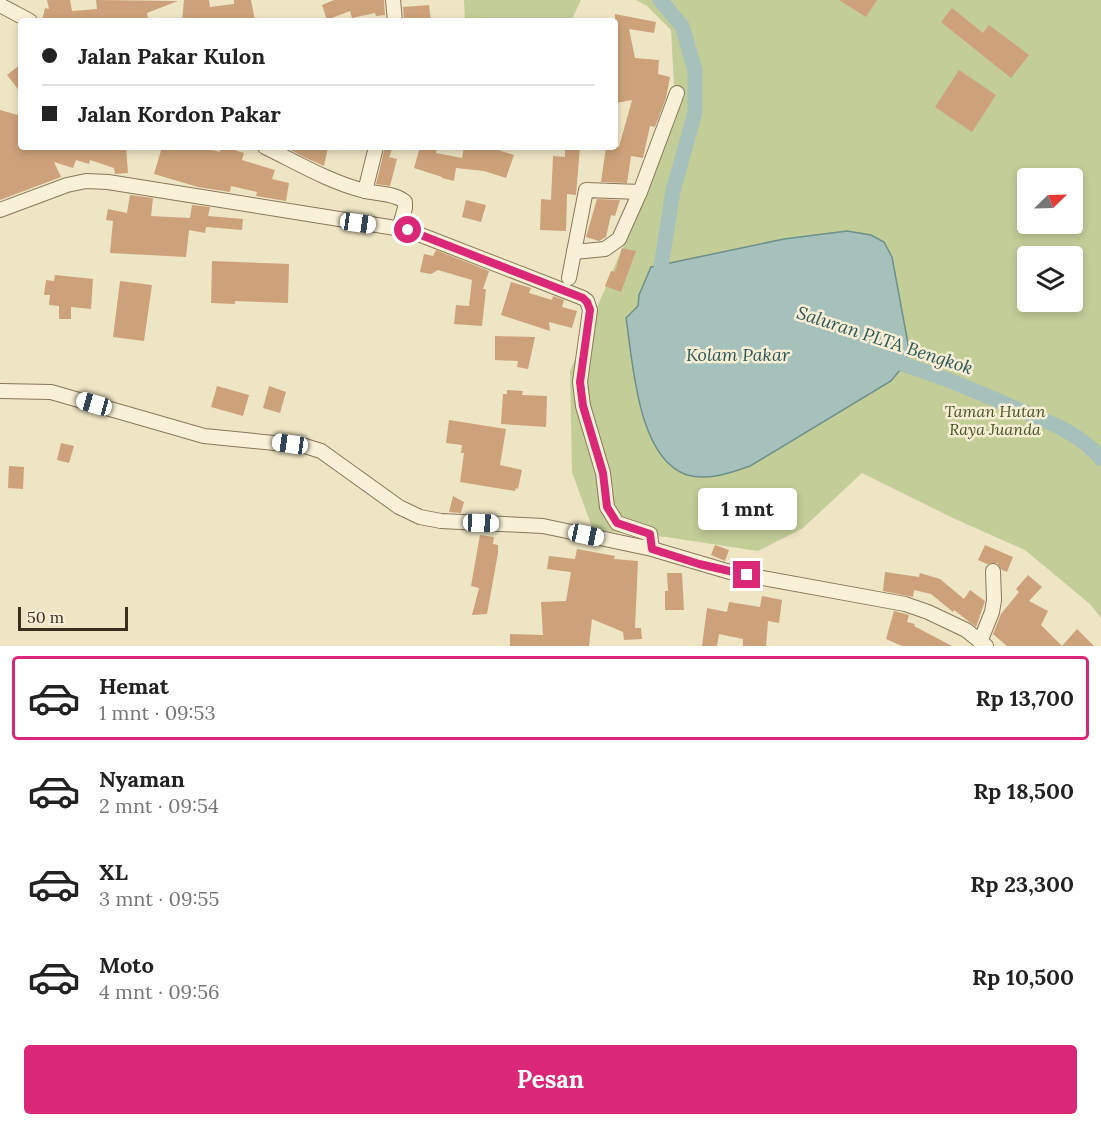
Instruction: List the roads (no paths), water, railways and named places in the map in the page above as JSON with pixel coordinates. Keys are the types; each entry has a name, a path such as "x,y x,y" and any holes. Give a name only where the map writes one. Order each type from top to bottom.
{"street":[{"path":"393,0 395,18"},
{"path":"0,5 24,18"},
{"path":"574,252 604,249 620,239 677,93"},
{"path":"271,150 333,182 401,198 405,202 404,229"},
{"path":"365,191 375,150"},
{"path":"0,210 67,185 86,181 108,182 404,229 583,298 590,310 580,382 583,406 603,473 607,507 617,523 650,534 652,549"},
{"path":"569,278 586,190 640,192"},
{"path":"0,391 51,392 204,436 275,442 321,450 399,507 420,517 441,521 543,526 652,549 730,572 905,604 966,630 983,644 993,606 993,571"}],"water":[{"name":"Kolam Pakar","path":"847,231 871,235 884,242 892,257 909,349 905,364 891,381 750,466 727,474 695,477 670,465 657,449 640,407 626,318 638,306 639,295 651,267 784,239"}],"waterway":[{"path":"660,0 682,26 695,70 695,112 673,191 661,267"},
{"name":"Saluran PLTA Bengkok","path":"886,359 951,381 1050,423 1083,441 1101,459"}],"park label":[{"name":"Taman Hutan Raya Juanda","path":"995,420"}]}
